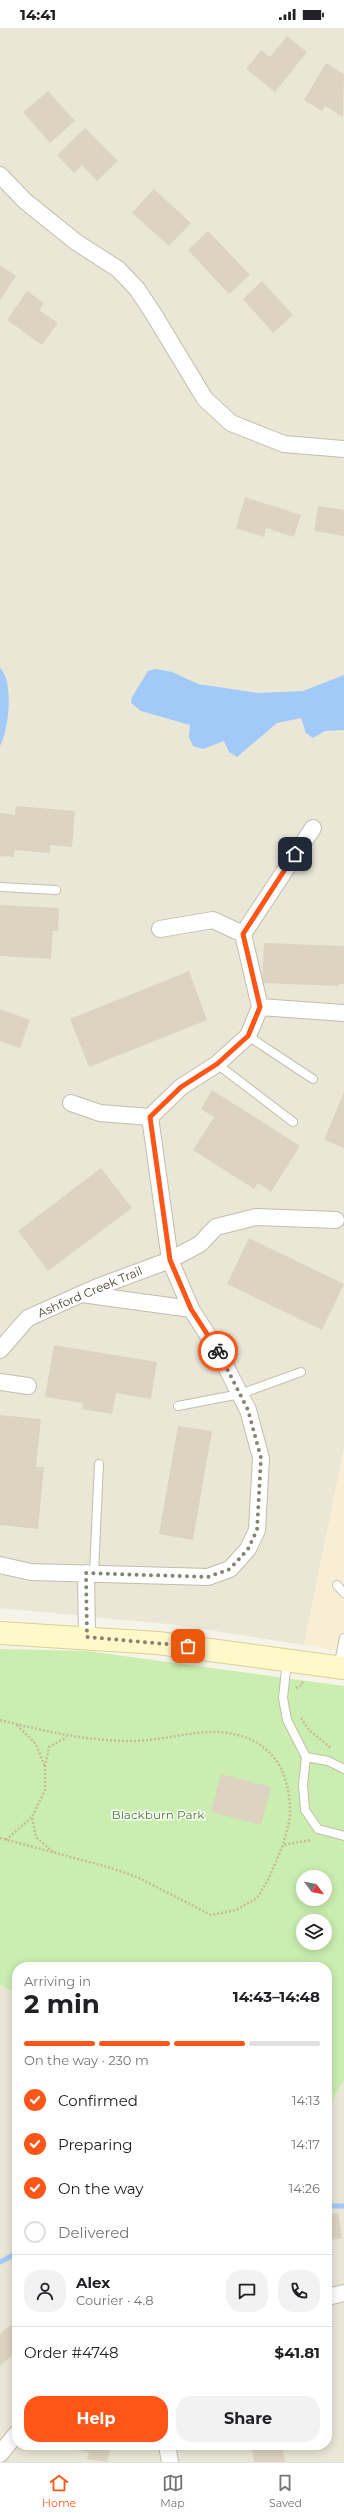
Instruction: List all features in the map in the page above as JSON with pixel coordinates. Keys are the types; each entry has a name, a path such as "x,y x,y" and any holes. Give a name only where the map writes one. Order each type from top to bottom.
{"main road":[{"path":"0,1633 87,1637 173,1644 287,1659 341,1668"}],"street":[{"path":"0,175 25,201 76,242 118,269 137,289 205,399 232,423 284,444 344,448"},
{"path":"71,1103 100,1113 150,1117 181,1087 217,1064 248,1036 260,1007 243,934 313,828"},
{"path":"160,930 213,920 243,934"},
{"path":"260,1007 344,1013"},
{"path":"0,1565 30,1572 208,1577 230,1569 248,1549 257,1530 261,1458 248,1410 218,1351 191,1309 170,1260 150,1117"},
{"name":"Ashford Creek Trail","path":"0,1350 28,1318 81,1294 170,1260 200,1244 216,1227 256,1217 336,1220"},
{"path":"81,1294 191,1309"},
{"path":"0,1382 28,1386"},
{"path":"87,1637 90,1573"},
{"path":"332,2296 344,2293"},
{"path":"0,2454 12,2439"},
{"path":"168,2450 170,2462"}],"lane":[{"path":"0,887 56,890"},
{"path":"248,1036 313,1079"},
{"path":"217,1064 294,1122"},
{"path":"178,1406 240,1394 301,1372"},
{"path":"90,1573 99,1464"},
{"path":"337,1585 344,1593"},
{"path":"341,1668 344,1638"},
{"path":"287,1659 283,1698 287,1720 306,1757 303,1785 305,1810 318,1829 344,1836"},
{"path":"306,1757 328,1761 344,1769"}],"path":[{"path":"294,1695 294,1689 302,1685 305,1676"},
{"path":"298,1713 309,1730 336,1753"},
{"path":"0,1720 68,1737 131,1741 218,1732 245,1737 268,1750 283,1768 290,1816 283,1845 268,1880 257,1898 236,1910 211,1915 137,1877 108,1867 0,1838"},
{"path":"16,1724 36,1744 45,1767"},
{"path":"6,1840 32,1817 45,1790 45,1767 49,1747 68,1737"},
{"path":"32,1817 36,1837 54,1853"},
{"path":"283,1845 308,1840 314,1841"}],"shaded area":[{"path":"0,28 344,28 344,1449 304,1645 177,1625 0,1608"},
{"path":"344,1449 344,1652 304,1645"},
{"path":"0,1985 12,1991 12,2450 332,2450 332,2100 344,2080 344,2462 0,2462"}],"green space":[{"name":"Blackburn Park","path":"0,1649 87,1651 344,1686 344,2080 332,2100 332,1962 12,1962 12,1991 0,1985"}],"water":[{"path":"0,668 7,683 9,706 6,729 0,746"},
{"path":"156,669 172,672 198,684 258,693 303,691 344,675 344,730 325,731 313,738 306,733 301,718 277,723 237,757 229,752 224,741 203,749 193,746 189,737 190,725 141,711 131,703 132,697 148,671"}],"building":[{"path":"287,36 307,52 275,92 246,69 261,50 270,57"},
{"path":"326,63 344,74 343,117 325,106 322,111 304,100"},
{"path":"48,91 75,121 50,143 23,112"},
{"path":"85,128 118,161 97,181 82,165 74,173 57,155"},
{"path":"154,189 191,223 169,246 132,213"},
{"path":"208,231 250,275 229,294 188,250"},
{"path":"0,265 16,276 0,300"},
{"path":"262,281 293,315 273,333 243,299"},
{"path":"27,291 44,303 39,310 58,323 42,345 7,320"},
{"path":"245,497 301,515 294,537 266,528 264,537 236,528"},
{"path":"318,506 344,510 344,536 314,531"},
{"path":"16,806 75,811 72,847 50,845 50,853 15,850 14,857 0,856 0,813 15,815"},
{"path":"0,905 59,908 58,931 53,931 51,959 0,956"},
{"path":"264,943 344,946 344,984 339,984 339,986 262,983"},
{"path":"189,971 207,1020 89,1067 70,1019"},
{"path":"0,1009 30,1020 20,1048 0,1041"},
{"path":"212,1090 300,1146 271,1192 258,1183 254,1189 193,1150 214,1117 201,1109"},
{"path":"344,1092 344,1148 324,1140"},
{"path":"101,1168 132,1208 48,1271 18,1231"},
{"path":"249,1238 344,1284 322,1330 227,1284"},
{"path":"54,1345 157,1362 151,1399 116,1393 112,1414 82,1409 83,1403 45,1397"},
{"path":"0,1415 41,1419 36,1467 44,1467 38,1529 0,1525"},
{"path":"178,1426 212,1431 193,1540 159,1534"},
{"path":"221,1774 271,1787 261,1825 211,1812"},
{"path":"338,2213 342,2238 332,2240 332,2214"},
{"path":"12,2324 12,2355 0,2366 0,2334"},
{"path":"80,2450 111,2450 107,2462 87,2459 89,2453"},
{"path":"252,2450 283,2450 285,2462 254,2462"}],"waterway":[{"path":"332,2206 344,2206"},
{"path":"0,2262 12,2256"}],"way so far":[{"path":"188,1646 87,1637 86,1573 169,1577 208,1577 230,1569 248,1549 257,1530 260,1499 261,1458 248,1410 218,1351"}],"route":[{"path":"218,1351 191,1309 170,1260 165,1238 150,1117 181,1087 217,1064 248,1036 260,1007 243,934 295,854"}]}
